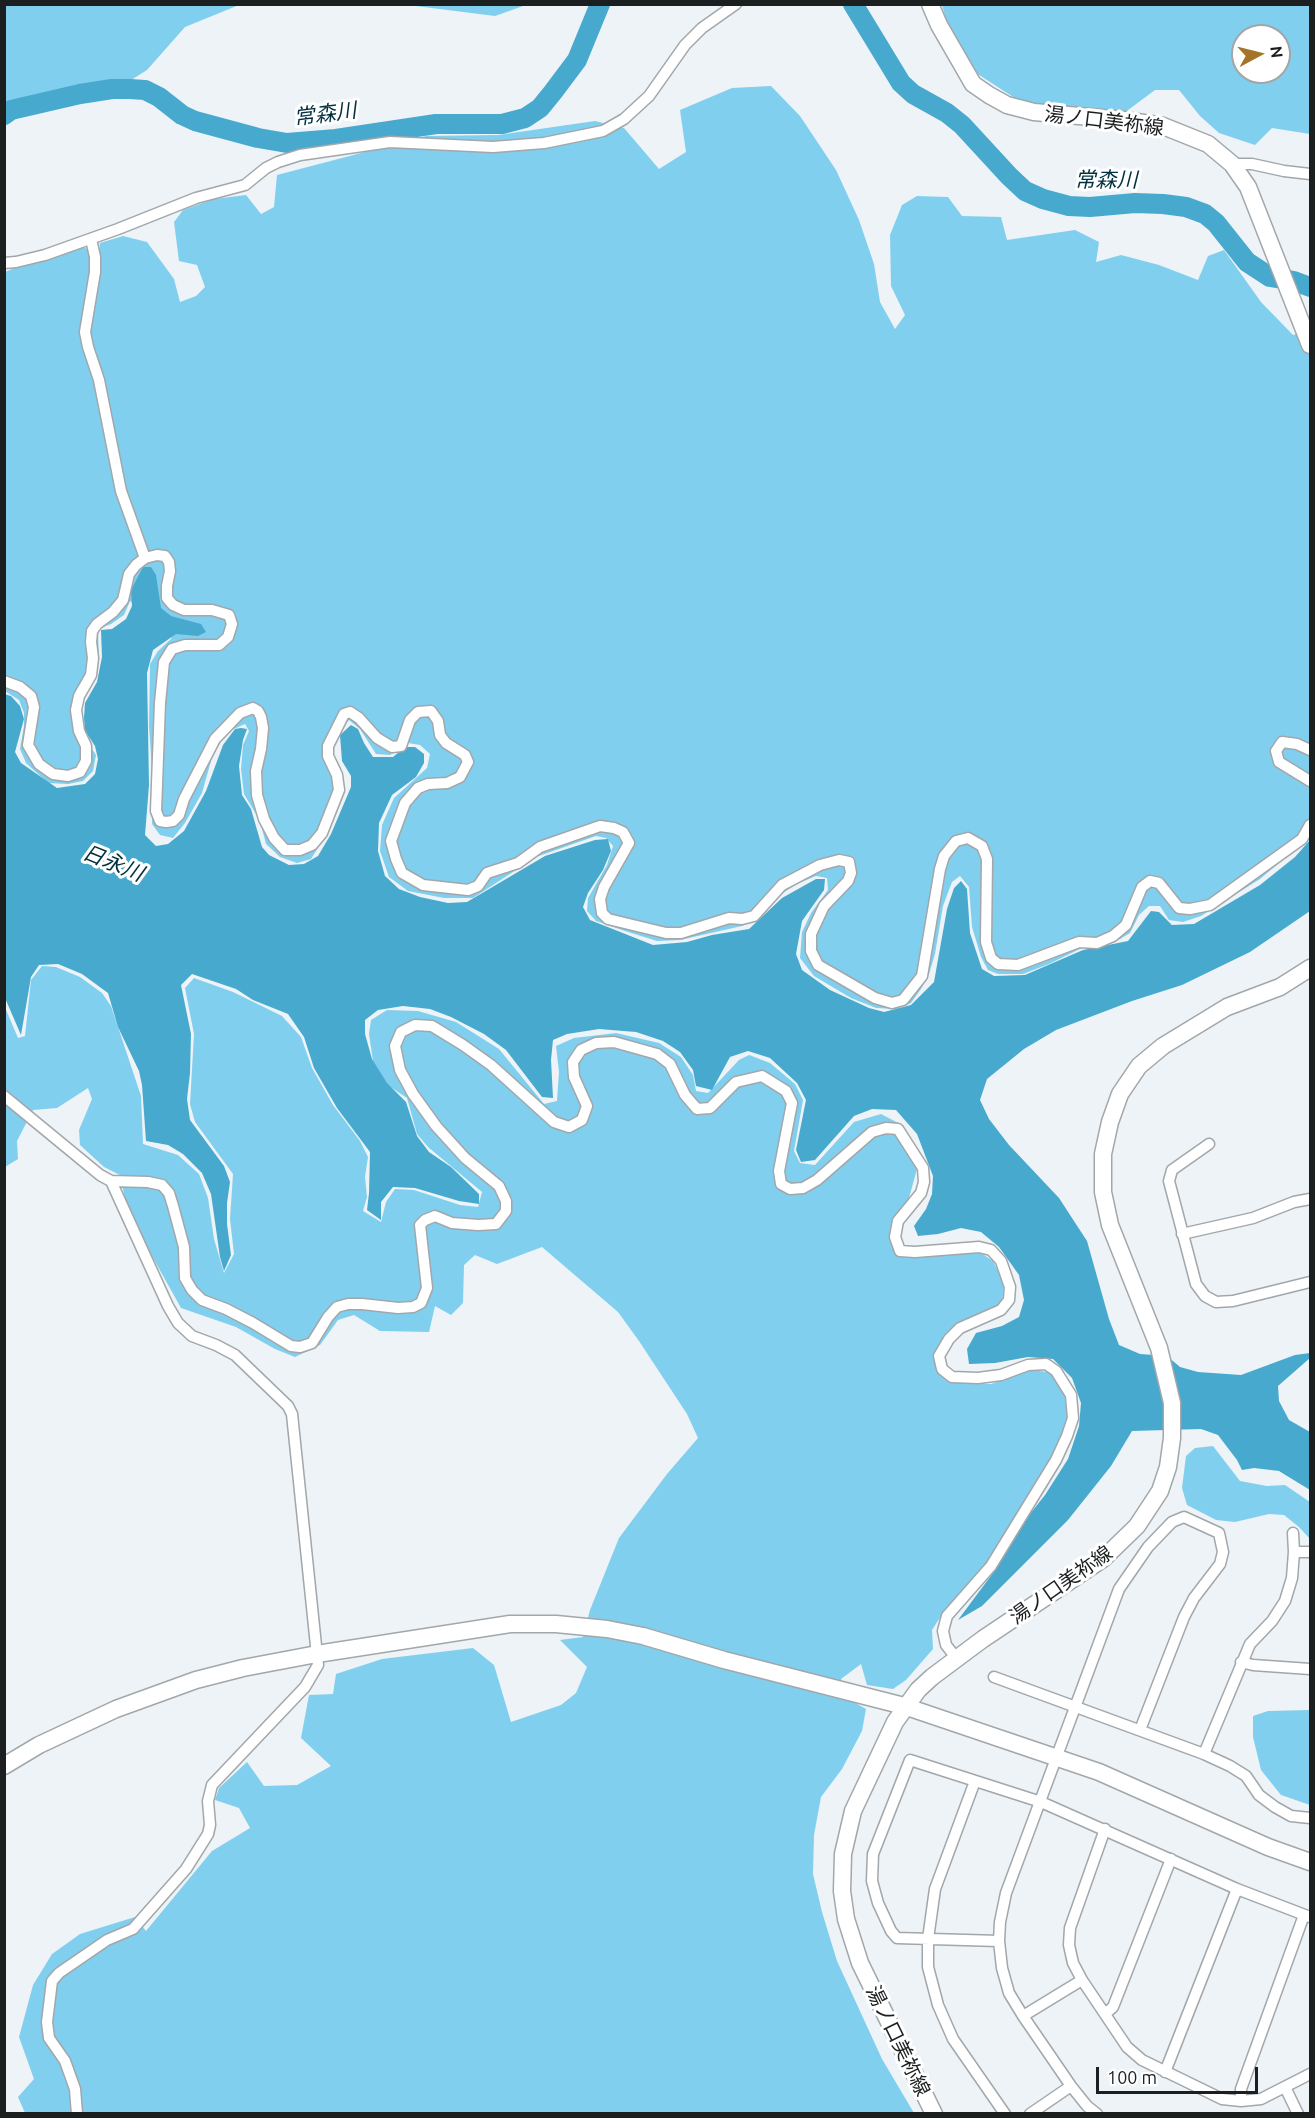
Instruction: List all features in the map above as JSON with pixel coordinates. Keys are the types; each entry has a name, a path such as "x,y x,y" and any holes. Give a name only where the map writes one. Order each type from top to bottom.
{"main road":[{"name":"湯ノ口美祢線","path":"930,4 939,25 973,84 1007,105 1034,112 1163,126 1208,144 1232,164 1248,187 1311,345"},
{"name":"湯ノ口美祢線","path":"934,2114 860,1963 846,1919 842,1891 843,1854 854,1811 904,1706 932,1677 983,1639 1104,1558 1137,1526 1160,1491 1168,1467 1172,1438 1172,1403 1159,1348 1110,1225 1104,1192 1103,1154 1110,1122 1120,1094 1139,1066 1163,1046 1227,1007 1280,987 1311,968"},
{"path":"4,1766 39,1745 116,1709 196,1680 243,1668 317,1654 510,1624 556,1624 607,1629 643,1636 724,1660 904,1706 1099,1772 1268,1847 1311,1862"}],"street":[{"path":"4,263 45,255 196,198 245,185 266,168 300,155 390,142 493,147 544,143 603,130 624,119 649,96 685,45 702,28 736,4"},
{"path":"1232,164 1252,164 1311,174"},
{"path":"91,239 95,257 95,272 85,332 99,380 121,491 145,558"},
{"path":"4,681 20,687 31,696 34,707 28,745 39,764 53,774 68,776 80,772 86,761 86,746 79,731 76,710 79,696 91,675 92,631 123,600 129,574 145,558 165,556 170,562 167,598 173,605 184,610 212,610 229,615 232,624 228,637 219,645 185,645 172,649 164,662 159,703 156,811 160,821 173,821 179,815 184,799 215,739 240,713 253,708 258,711 263,728 256,771 256,795 264,819 274,838 285,850 300,850 312,845 322,833 339,790 337,775 328,756 328,746 344,714 350,712 359,718 377,738 392,747 400,746 410,720 418,712 431,711 438,721 440,735 446,743 465,754 468,762 460,777 447,783 428,783 418,788 405,803 391,841 402,873 423,885 468,890 478,886 488,873 518,863 540,847 600,826 614,828 623,832 629,843 604,887 600,899 602,914 608,919 666,933 681,933 729,918 742,919 754,916 782,885 820,866 838,860 849,862 852,873 848,881 824,906 811,934 812,951 818,965 875,998 891,1003 903,1000 922,976 930,943 940,869 944,856 956,841 968,838 982,846 987,859 986,942 988,950 991,958 998,964 1018,965 1079,942 1097,943 1113,936 1126,925 1142,887 1150,881 1159,883 1167,896 1179,908 1190,909 1210,905 1302,839 1311,825"},
{"path":"1311,750 1297,744 1282,742 1276,751 1280,762 1311,781"},
{"path":"4,1096 100,1175 111,1181 148,1182 162,1185 169,1193 184,1246 185,1278 192,1290 202,1300 226,1309 291,1346 300,1347 312,1343 337,1307 362,1304 398,1308 413,1307 421,1303 427,1288 420,1225 425,1220 435,1216 452,1223 496,1224 506,1211 506,1201 499,1186 465,1158 436,1126 412,1094 400,1070 395,1046 401,1032 415,1025 432,1026 463,1045 491,1065 554,1122 569,1127 582,1120 587,1106 574,1077 573,1062 581,1050 596,1043 614,1042 657,1054 670,1064 685,1095 697,1109 710,1108 736,1082 762,1076 786,1091 792,1103 779,1171 781,1184 790,1190 803,1188 818,1180 872,1132 886,1128 898,1129 923,1168 924,1182 921,1193 898,1221 895,1237 900,1251 979,1247 991,1250 1001,1261 1010,1287 1009,1300 1001,1310 960,1328 949,1339 939,1356 942,1369 952,1377 978,1378 1000,1376 1028,1365 1046,1364 1056,1371 1071,1395 1073,1418 1056,1460 991,1566 946,1616 943,1631 946,1645 957,1659"},
{"path":"1209,1144 1172,1170 1169,1181 1196,1284 1205,1296 1216,1302 1233,1301 1311,1282"},
{"path":"77,2114 75,2089 65,2061 49,2038 47,2022 52,1982 59,1973 107,1940 133,1929 186,1869 208,1834 210,1825 208,1801 212,1785 305,1687 318,1665 292,1414 288,1406 235,1355 192,1336 178,1323 111,1181"},
{"path":"1182,1234 1253,1218 1294,1202 1311,1199"},
{"path":"1097,2114 1087,2106 1071,2086 1009,1994 1002,1968 999,1941 1006,1893 1119,1589 1148,1547 1172,1522 1184,1517 1219,1533 1223,1552 1220,1564 1194,1598 1184,1617 1140,1730"},
{"path":"1204,1754 1250,1644 1272,1621 1285,1601 1292,1578 1293,1533"},
{"path":"1294,1552 1311,1552"},
{"path":"1241,1662 1252,1665 1311,1669"},
{"path":"994,1677 1204,1754 1246,1776 1259,1795 1275,1808 1290,1816 1311,1818"},
{"path":"999,1941 897,1938 891,1931 878,1903 872,1881 873,1854 910,1760 1041,1802 1237,1889 1307,1916 1241,2089 1241,2101"},
{"path":"975,1781 935,1889 928,1939 928,1968 938,2006 953,2039 1005,2114"},
{"path":"1105,1829 1070,1928 1069,1945 1073,1963 1082,1980 1127,2047 1142,2060 1222,2099 1241,2101 1261,2099 1311,2074"},
{"path":"1105,2014 1113,2007 1171,1859"},
{"path":"1166,2072 1237,1889"},
{"path":"1023,2016 1082,1980"},
{"path":"1030,2114 1071,2086"},
{"path":"1285,2087 1298,2114"}],"shaded area":[{"path":"5,4 239,5 185,27 147,70 128,82 98,82 10,105 5,109"},
{"path":"408,5 526,5 495,16"},
{"path":"942,5 1310,5 1310,134 1272,128 1255,145 1219,133 1200,116 1179,90 1155,90 1124,113 1067,110 1021,102 976,73 946,20"},
{"path":"771,86 800,116 836,170 859,220 874,264 880,302 895,329 905,315 891,286 890,235 902,205 917,196 948,197 962,216 1001,217 1007,240 1075,230 1099,242 1096,262 1121,255 1159,265 1198,280 1208,256 1224,250 1261,302 1293,335 1310,330 1310,834 1292,852 1260,879 1201,916 1183,922 1169,920 1160,906 1149,906 1139,915 1130,933 1120,939 1084,947 1023,974 998,974 988,970 981,957 972,927 969,887 960,876 952,882 943,906 935,954 929,974 921,989 911,1003 897,1009 876,1008 851,998 814,976 800,958 802,932 811,913 828,890 827,878 816,876 799,883 781,894 756,920 742,926 680,940 657,941 596,921 587,911 588,898 607,865 613,846 606,838 596,836 536,857 473,898 444,898 408,891 389,877 380,851 382,825 394,798 427,768 430,754 420,745 408,743 390,755 376,754 360,729 349,720 340,729 332,751 340,766 343,781 341,797 321,843 311,859 297,863 280,857 266,844 260,821 244,794 241,769 243,745 249,731 245,724 227,732 213,754 202,793 185,823 173,838 160,835 152,824 150,664 158,651 172,638 130,601 124,615 98,629 99,662 83,699 80,717 85,739 96,755 93,771 83,781 68,784 48,783 26,763 20,749 24,713 19,700 5,691 5,272 82,247 99,253 100,243 123,236 147,242 174,279 180,302 196,296 205,287 197,265 179,261 174,222 183,210 214,199 246,195 261,214 274,207 277,175 426,136 498,135 595,121 624,128 659,169 686,152 680,110 732,88"},
{"path":"42,966 56,967 80,977 102,993 111,1006 141,1096 143,1144 178,1155 199,1174 208,1198 214,1239 224,1273 234,1254 230,1219 233,1174 195,1122 190,1104 194,1034 185,988 194,978 233,992 282,1016 301,1037 312,1068 333,1105 360,1141 368,1157 365,1177 367,1197 363,1211 381,1222 386,1202 395,1189 414,1190 460,1205 478,1207 482,1192 428,1147 417,1134 407,1098 386,1084 373,1061 369,1034 371,1020 387,1010 418,1011 456,1022 499,1049 544,1104 557,1101 559,1072 556,1046 574,1038 616,1033 659,1043 681,1057 693,1075 696,1091 708,1093 739,1060 749,1055 770,1063 795,1084 803,1100 794,1151 800,1163 815,1165 854,1122 881,1114 904,1126 905,1150 917,1169 909,1198 894,1222 896,1248 953,1254 981,1253 993,1261 1004,1283 1002,1305 953,1328 936,1357 941,1376 960,1383 991,1384 1032,1370 1056,1373 1066,1395 1069,1416 1051,1462 987,1567 945,1610 932,1630 933,1649 906,1680 893,1689 867,1685 861,1664 841,1679 852,1701 866,1709 862,1731 842,1769 821,1797 814,1835 813,1874 837,1961 882,2059 914,2113 25,2113 18,2097 34,2079 19,2037 33,1985 52,1954 80,1934 135,1917 146,1931 212,1851 250,1828 239,1808 215,1800 219,1788 247,1762 264,1786 297,1785 331,1766 301,1738 309,1695 333,1694 336,1674 382,1659 473,1648 494,1665 511,1722 561,1705 576,1693 587,1667 560,1640 583,1637 590,1610 619,1538 667,1474 698,1438 687,1414 618,1312 542,1247 497,1264 475,1255 464,1265 463,1303 451,1315 435,1306 429,1332 380,1331 354,1315 338,1320 320,1345 295,1357 275,1349 236,1327 181,1308 126,1203 120,1175 104,1167 80,1145 79,1130 92,1099 88,1088 57,1108 33,1110 17,1141 18,1159 5,1167 4,1005 18,1038 25,1036 31,980"},
{"path":"1213,1446 1240,1481 1267,1486 1285,1485 1310,1502 1310,1539 1284,1515 1269,1514 1235,1522 1216,1520 1187,1505 1182,1488 1186,1456 1195,1448"},
{"path":"1310,1710 1310,1805 1281,1795 1261,1770 1253,1737 1253,1716 1268,1711"}],"water":[{"name":"日永川","path":"143,567 151,567 156,575 161,608 171,616 201,624 206,632 198,636 176,634 153,650 147,673 149,785 145,835 156,846 168,844 184,831 206,791 223,745 235,729 241,728 247,729 239,766 242,795 251,809 262,847 269,855 289,865 304,864 318,856 331,834 351,787 351,776 342,761 340,735 351,725 358,729 373,757 393,757 405,747 415,747 424,754 424,763 416,777 392,795 379,823 378,851 385,876 399,889 420,897 448,903 467,902 545,856 595,840 608,839 611,851 583,907 590,920 653,945 687,942 749,929 782,898 816,879 825,879 824,890 802,921 796,954 802,970 830,990 869,1008 884,1012 911,1005 934,982 947,909 954,888 961,881 967,889 970,933 982,969 994,976 1025,975 1083,950 1128,941 1151,911 1159,912 1172,925 1194,924 1260,885 1295,857 1310,840 1310,911 1250,952 1182,985 1056,1030 1024,1049 987,1079 980,1100 989,1119 1009,1145 1059,1198 1087,1241 1109,1319 1119,1345 1140,1354 1167,1356 1180,1367 1198,1372 1241,1375 1295,1355 1310,1353 1310,1358 1278,1386 1279,1401 1289,1420 1310,1432 1310,1490 1279,1471 1254,1468 1242,1470 1218,1435 1201,1429 1132,1431 1111,1466 1068,1520 982,1606 958,1620 993,1573 1022,1524 1045,1495 1068,1459 1079,1426 1081,1403 1072,1378 1053,1359 1028,1357 995,1363 969,1364 967,1349 976,1333 1002,1326 1019,1317 1024,1300 1019,1275 999,1247 981,1232 961,1228 918,1236 914,1226 926,1209 932,1194 933,1176 917,1134 896,1110 872,1109 854,1116 815,1160 801,1162 796,1150 806,1100 797,1083 770,1058 748,1051 730,1057 712,1090 696,1086 693,1070 680,1052 663,1041 636,1032 599,1029 567,1034 553,1040 551,1060 553,1098 542,1097 506,1050 484,1034 430,1009 403,1006 378,1010 365,1020 365,1034 372,1059 387,1083 406,1102 417,1136 429,1152 451,1167 479,1194 479,1204 459,1201 415,1188 393,1187 381,1202 381,1220 367,1210 370,1152 337,1108 314,1068 304,1037 288,1014 253,1000 236,989 192,974 181,985 191,1034 187,1099 190,1120 224,1166 230,1182 227,1224 231,1255 224,1271 211,1194 202,1173 183,1154 168,1145 146,1141 139,1071 118,1027 108,993 82,974 58,964 39,965 31,977 21,1035 5,998 4,694 11,696 20,706 24,719 15,752 21,763 57,788 85,784 95,774 98,759 95,746 85,731 84,718 85,703 97,682 102,657 101,630 112,629 126,619 132,606 131,590"}],"waterway":[{"name":"常森川","path":"4,115 11,110 80,94 130,89 145,90 195,121 258,138 287,143 336,139 436,124 502,124 525,118 540,108 577,60 600,4"},
{"name":"常森川","path":"853,4 901,83 913,94 947,113 962,125 1025,191 1069,206 1090,207 1135,203 1186,207 1205,214 1216,223 1247,262 1270,277 1294,281 1310,287"}]}
